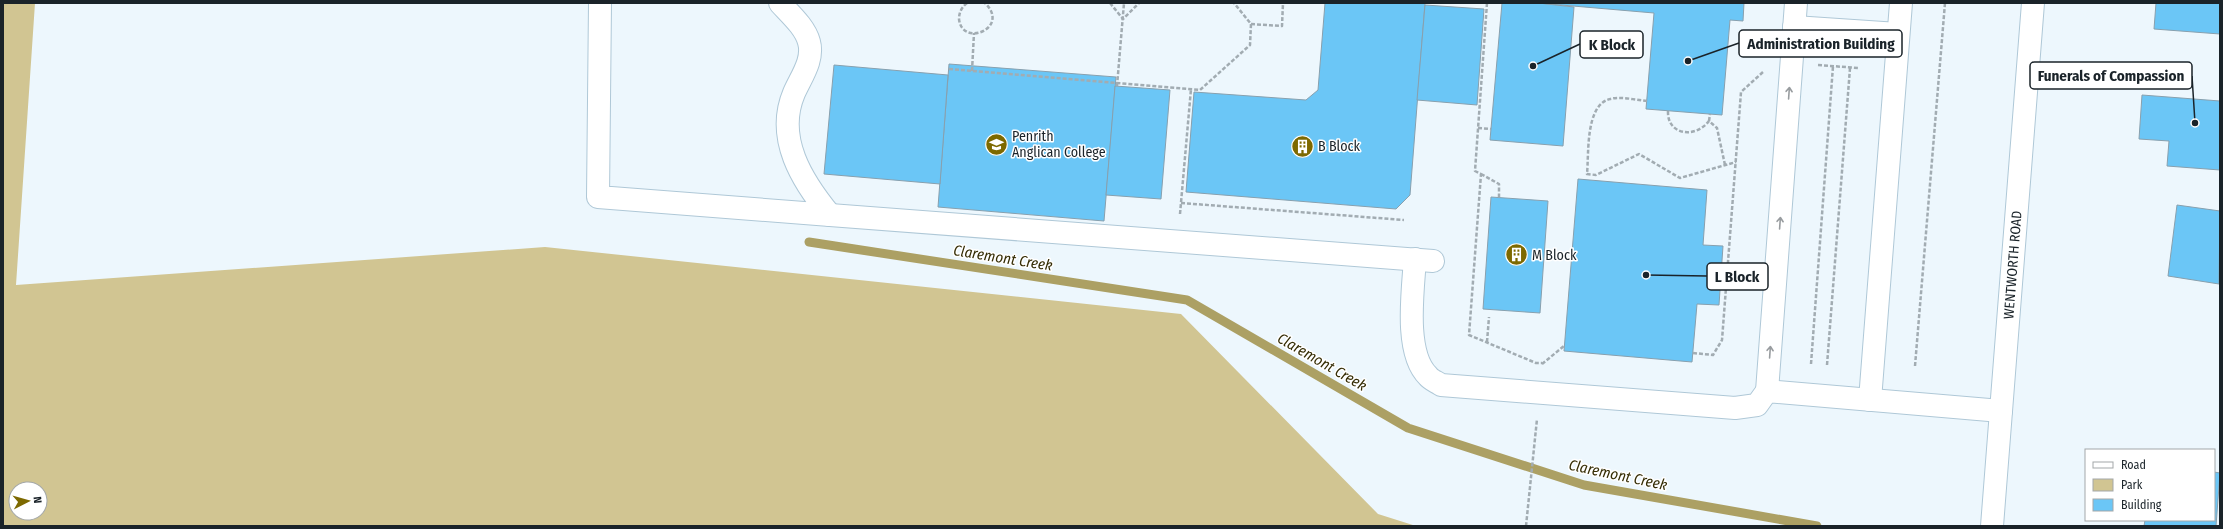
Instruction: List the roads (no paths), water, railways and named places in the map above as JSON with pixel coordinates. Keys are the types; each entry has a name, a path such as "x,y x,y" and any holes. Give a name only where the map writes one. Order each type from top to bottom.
{"street":[{"path":"600,3 598,197 1424,260 1411,315 1413,344 1420,363 1428,376 1441,384 1735,408 1757,405 1767,391 1796,3"},
{"path":"780,3 802,29 809,42 810,58 793,95 788,123 791,150 799,171 812,192 830,215"},
{"path":"1870,400 1901,3"},
{"name":"WENTWORTH ROAD","path":"1992,526 2033,3"},
{"path":"1794,27 1898,34"},
{"path":"1767,391 2001,411"}],"waterway":[{"name":"Claremont Creek","path":"809,242 1187,300 1408,428 1584,485 1817,526"}],"place":[{"name":"Administration Building","path":"1688,61"},
{"name":"K Block","path":"1533,66"},
{"name":"Funerals of Compassion","path":"2195,123"},
{"name":"Penrith Anglican College","path":"997,144"},
{"name":"B Block","path":"1302,146"},
{"name":"M Block","path":"1516,255"},
{"name":"L Block","path":"1646,275"}]}
